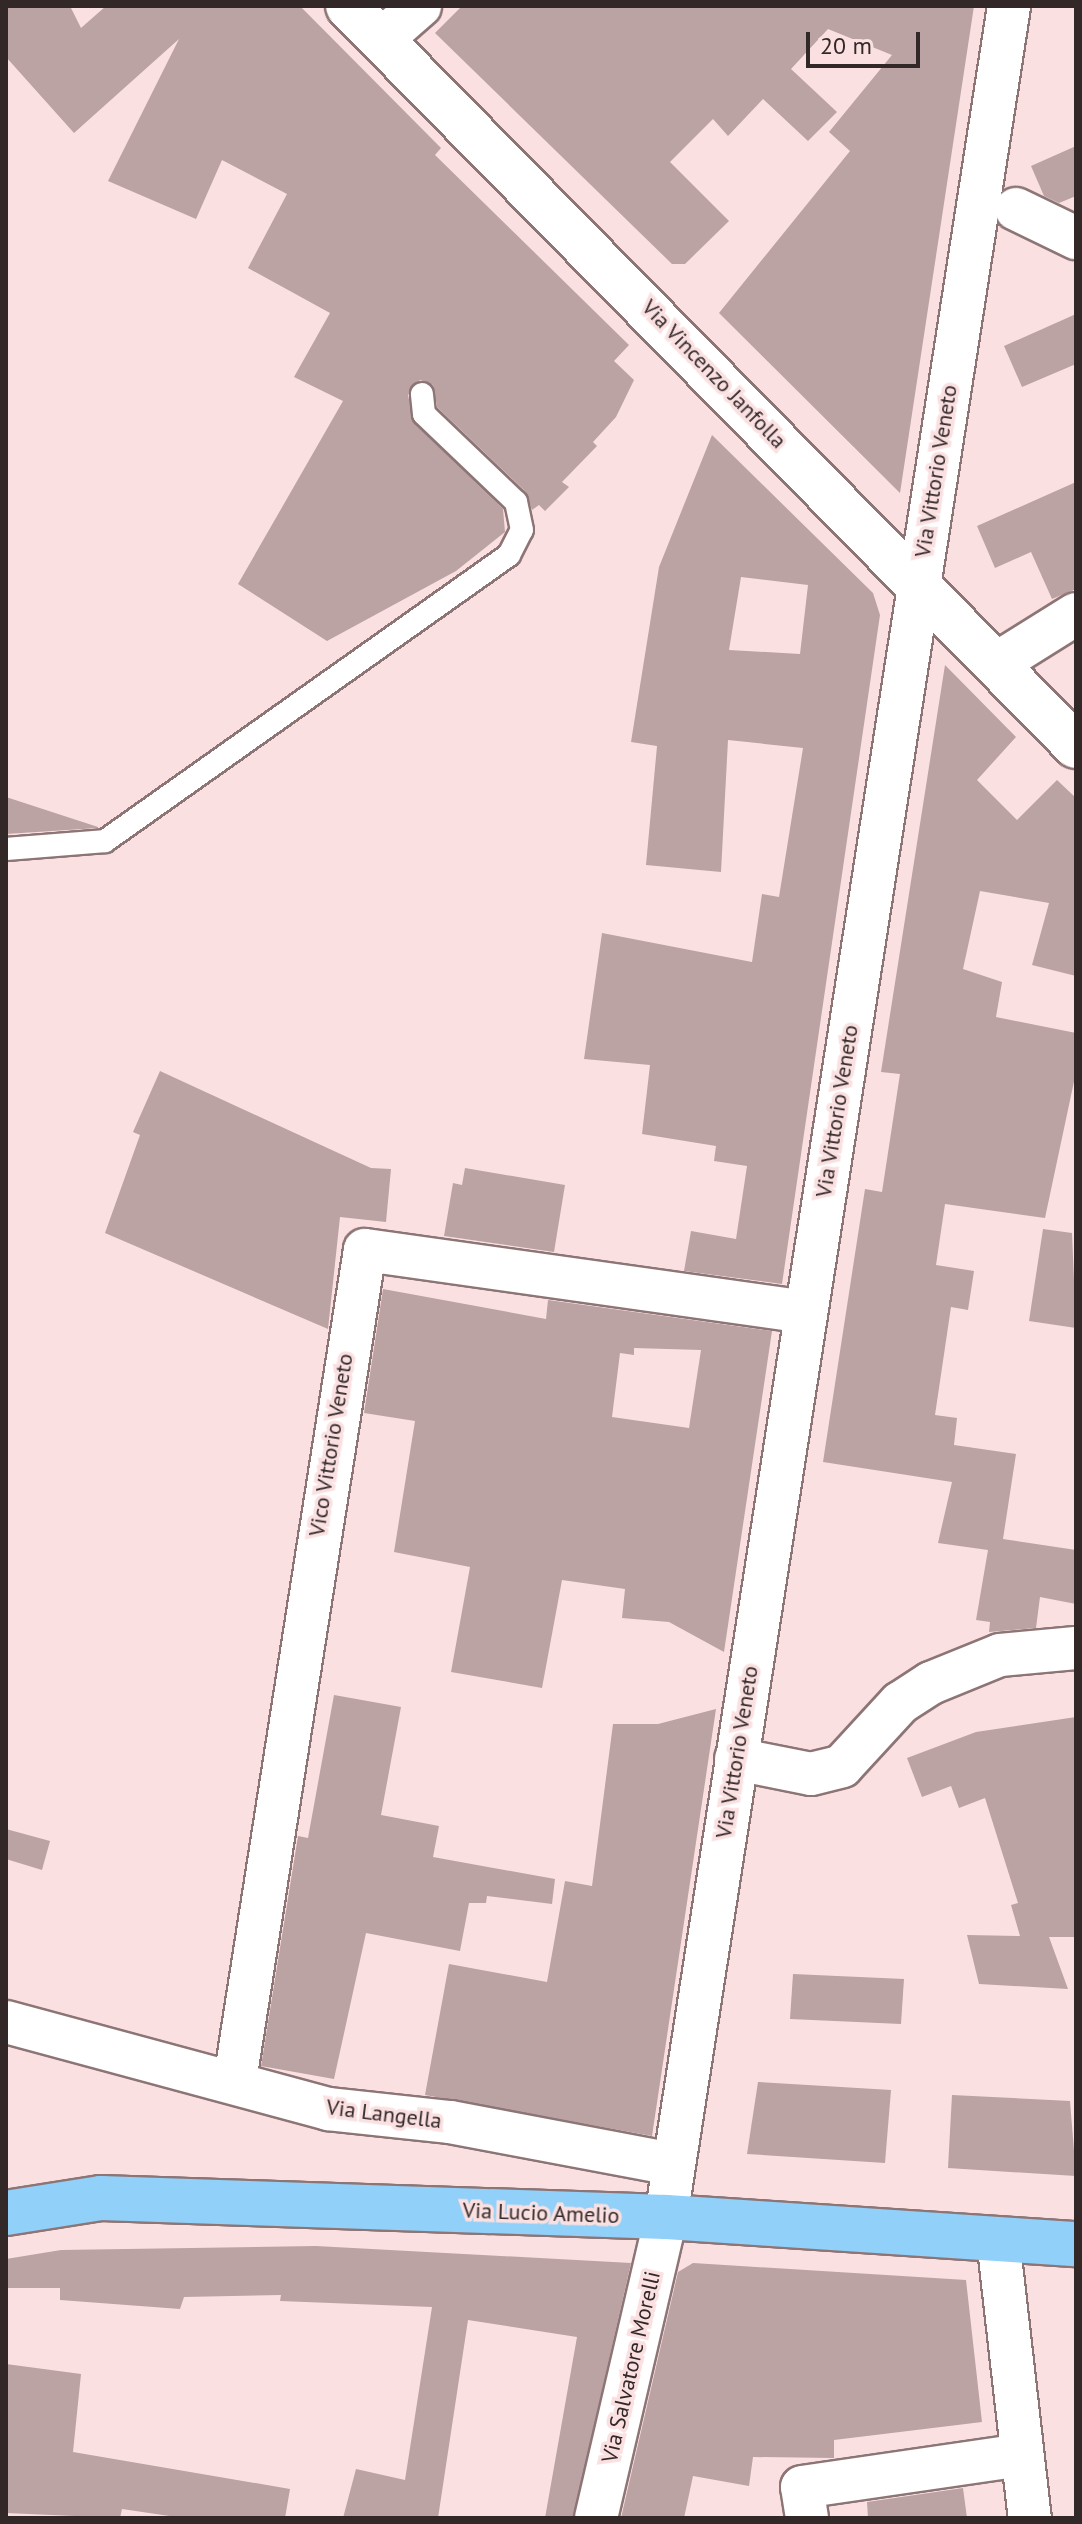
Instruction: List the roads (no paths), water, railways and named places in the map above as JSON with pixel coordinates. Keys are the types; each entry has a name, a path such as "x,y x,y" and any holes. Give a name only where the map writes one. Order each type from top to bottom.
{"main road":[{"name":"Via Vincenzo Janfolla","path":"348,6 1076,746"},
{"name":"Via Lucio Amelio","path":"6,2213 101,2198 666,2217 1076,2244"}],"street":[{"path":"381,40 420,6"},
{"name":"Via Vittorio Veneto","path":"666,2217 1009,6"},
{"path":"1016,209 1076,238"},
{"path":"996,664 1076,614"},
{"name":"Vico Vittorio Veneto","path":"235,2080 365,1250 806,1312"},
{"path":"736,1759 811,1774 842,1766 900,1703 931,1683 1000,1655 1076,1648"},
{"name":"Via Langella","path":"6,2022 235,2080 328,2109 450,2122 673,2164"},
{"name":"Via Salvatore Morelli","path":"596,2518 666,2217"},
{"path":"998,2239 1030,2518"},
{"path":"807,2518 802,2487 1022,2455"}],"lane":[{"path":"6,849 105,841 509,555 522,530 516,502 424,414 422,394"}]}
